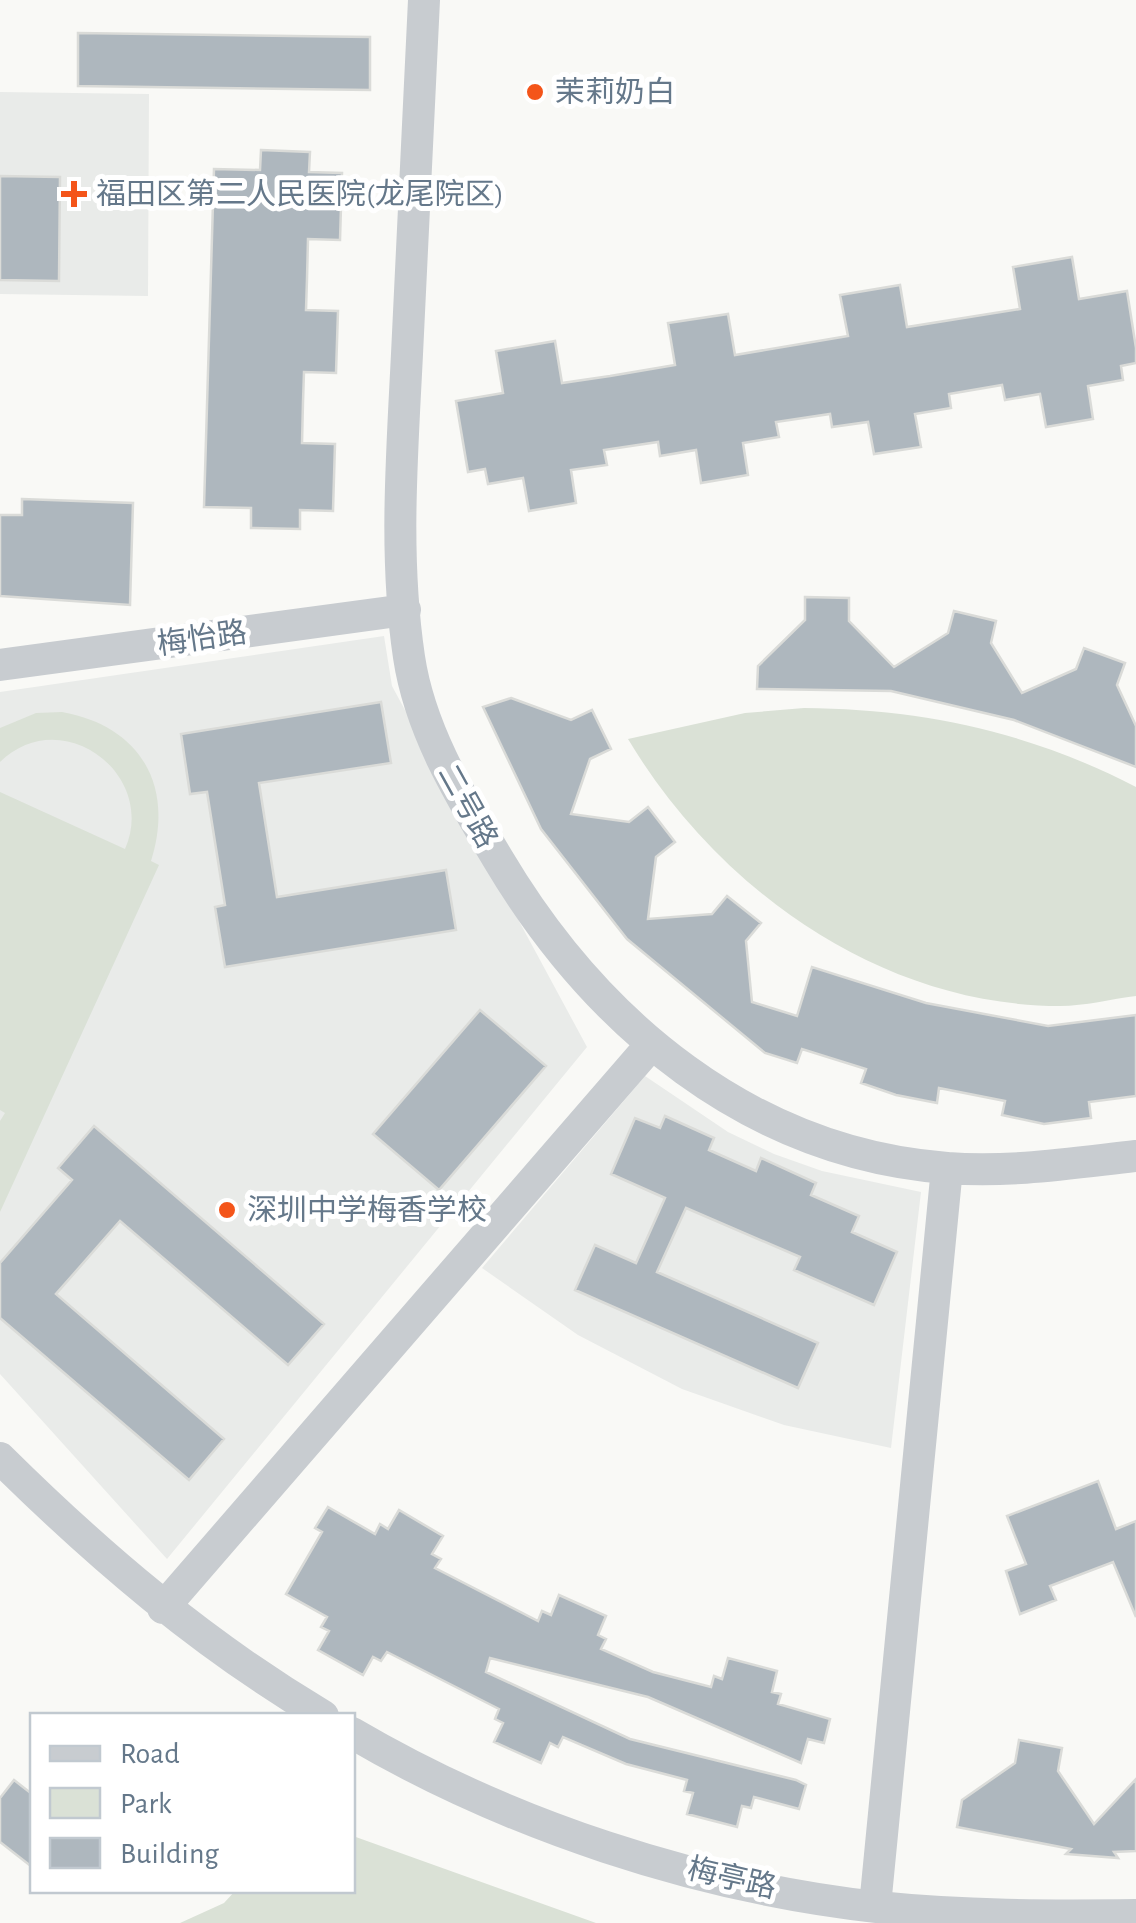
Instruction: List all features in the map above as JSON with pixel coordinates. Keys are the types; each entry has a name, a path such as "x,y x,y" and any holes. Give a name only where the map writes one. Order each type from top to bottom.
{"street":[{"name":"二号路","path":"424,0 398,540 410,662 443,767 518,892 583,978 650,1046 716,1094 788,1130 866,1156 947,1168 1025,1169 1136,1156"},
{"name":"梅怡路","path":"0,665 405,610"},
{"path":"163,1608 650,1046"},
{"path":"875,1906 947,1168"},
{"path":"0,1458 78,1536 163,1608 269,1684 318,1713"},
{"name":"梅亭路","path":"355,1734 499,1806 621,1850 746,1884 875,1906 1012,1917 1136,1915"}],"shaded area":[{"name":"福田区第二人民医院(龙尾院区)","path":"0,92 149,94 148,296 0,294"},
{"name":"深圳中学梅香学校","path":"384,636 392,686 587,1047 167,1559 0,1374 0,692"},
{"path":"645,1076 728,1132 774,1154 822,1171 921,1192 891,1448 784,1425 682,1389 578,1335 482,1268"}],"green space":[{"path":"804,708 891,713 975,727 1056,752 1136,787 1136,996 1060,1006 993,1001 929,985 868,961 810,928 756,889 708,844 665,793 628,739 745,713"},
{"path":"62,712 89,719 112,731 131,745 145,763 158,808 151,861 159,865 0,1212 0,1121 5,1113 0,1110 0,792 125,849 132,821 128,795 116,773 98,755 75,743 50,740 24,745 0,762 0,728 36,713"},
{"path":"355,1837 596,1923 180,1923 224,1903 233,1893 355,1893"}],"building":[{"path":"78,33 370,37 370,90 78,86"},
{"path":"261,150 310,152 309,172 342,173 340,240 308,239 306,310 338,311 336,373 304,372 303,402 302,443 335,444 333,511 300,510 300,529 251,528 251,508 204,507 214,169 260,170"},
{"name":"福田区第二人民医院(龙尾院区)","path":"0,176 60,177 59,281 0,280"},
{"path":"1072,257 1079,299 1127,291 1136,348 1136,363 1121,366 1123,380 1088,386 1093,419 1046,427 1040,394 1005,400 1002,385 949,394 951,408 915,414 921,447 874,454 868,422 832,427 830,414 776,422 779,437 743,443 748,475 701,483 696,450 660,456 658,442 604,450 607,465 571,470 576,503 529,511 523,478 488,484 485,469 468,472 456,401 503,393 496,351 555,341 562,383 610,376 675,365 668,323 728,314 735,355 848,336 840,295 900,285 907,327 1020,309 1013,267"},
{"path":"22,499 133,503 130,605 0,596 0,515 22,515"},
{"path":"805,597 849,598 849,621 894,667 948,633 954,611 996,621 991,643 1022,693 1076,669 1084,648 1125,663 1117,685 1136,726 1136,767 1014,720 891,691 757,689 758,666 805,620"},
{"path":"511,698 571,720 592,710 611,749 590,759 571,814 629,822 648,807 675,842 656,857 648,919 712,914 727,896 761,923 746,941 752,1002 797,1016 812,967 926,1003 1048,1026 1136,1015 1136,1096 1089,1102 1091,1118 1044,1124 1002,1115 1005,1101 939,1088 937,1103 896,1095 861,1083 866,1069 802,1049 797,1063 765,1053 627,939 541,829 483,707"},
{"path":"381,702 391,763 259,783 277,897 446,870 456,930 225,967 215,907 225,905 207,792 190,794 181,734"},
{"path":"480,1010 546,1066 439,1190 373,1134"},
{"path":"665,1116 714,1138 709,1150 756,1171 761,1158 816,1183 811,1195 859,1216 852,1232 897,1252 874,1305 794,1270 800,1257 686,1208 657,1272 818,1343 798,1388 575,1290 595,1245 636,1263 665,1198 611,1174 635,1118 660,1128"},
{"path":"94,1126 324,1324 288,1365 120,1221 56,1294 224,1439 189,1480 0,1318 0,1263 72,1180 58,1168"},
{"path":"1098,1481 1116,1529 1136,1521 1136,1617 1113,1562 1050,1586 1056,1600 1020,1614 1006,1571 1026,1564 1007,1516"},
{"path":"328,1507 375,1534 380,1524 388,1529 399,1510 443,1536 432,1554 441,1559 435,1568 538,1621 542,1611 551,1615 559,1595 606,1616 598,1635 606,1639 601,1649 653,1672 711,1687 714,1676 722,1679 728,1658 777,1671 772,1692 781,1694 778,1704 830,1719 824,1743 808,1739 801,1763 648,1697 490,1658 486,1672 630,1739 796,1780 806,1785 799,1809 754,1797 751,1808 742,1806 737,1827 687,1814 693,1793 684,1791 687,1780 626,1764 563,1737 558,1747 550,1743 541,1763 494,1742 503,1723 495,1719 499,1709 387,1652 381,1661 373,1657 363,1675 318,1650 329,1631 321,1627 327,1617 286,1594 322,1532 315,1528"},
{"path":"1019,1740 1062,1748 1058,1771 1094,1824 1136,1779 1136,1851 1114,1852 1118,1858 1066,1854 1071,1849 957,1827 962,1800 1015,1763"},
{"path":"14,1780 30,1792 30,1865 0,1842 0,1798"}],"place":[{"name":"茉莉奶白","path":"535,92"},
{"name":"福田区第二人民医院(龙尾院区)","path":"74,194"},
{"name":"深圳中学梅香学校","path":"227,1210"}]}
